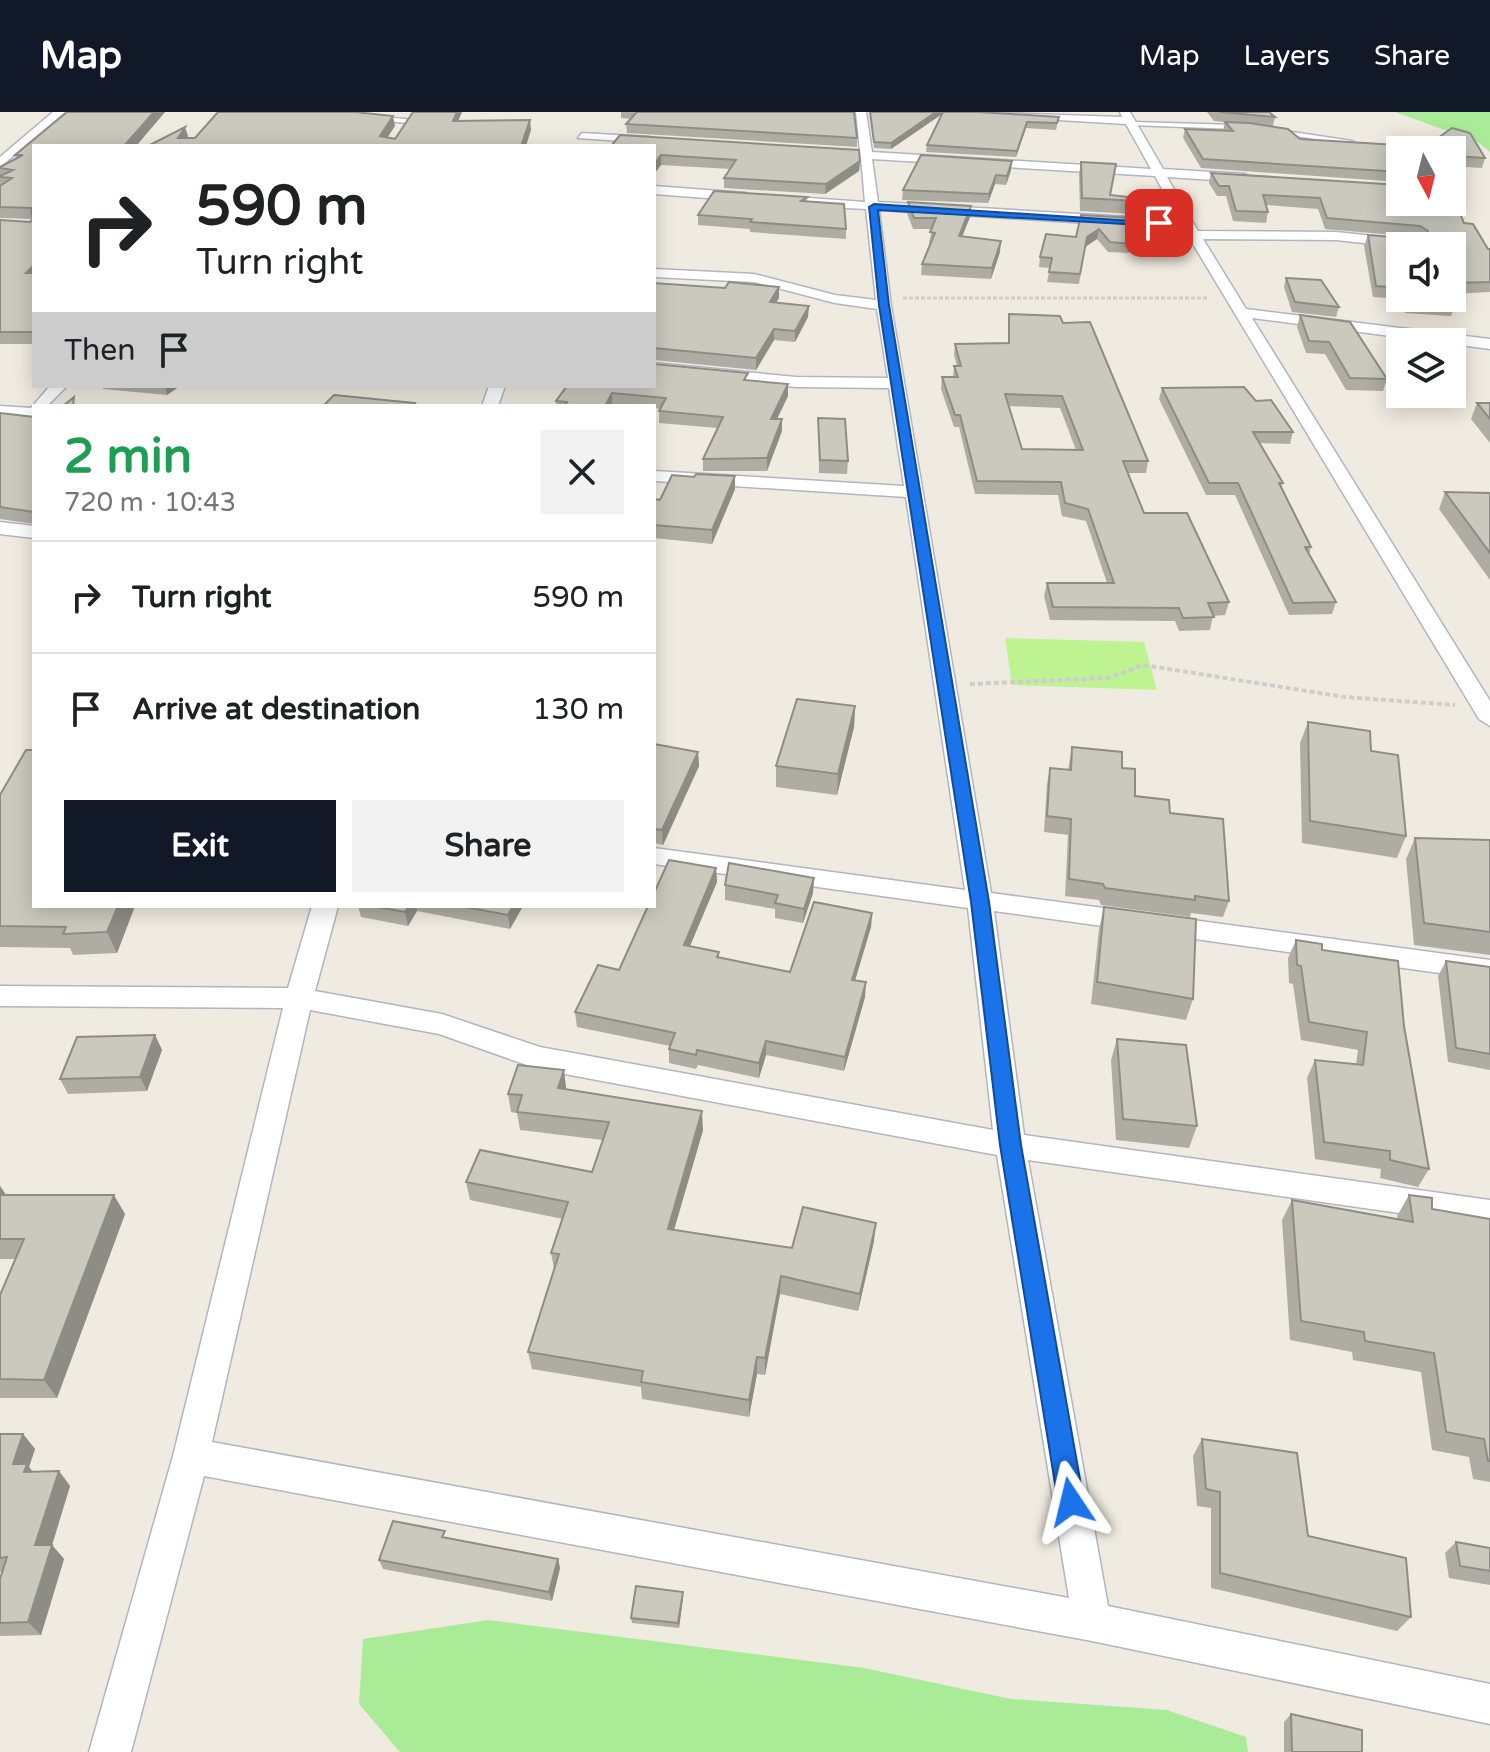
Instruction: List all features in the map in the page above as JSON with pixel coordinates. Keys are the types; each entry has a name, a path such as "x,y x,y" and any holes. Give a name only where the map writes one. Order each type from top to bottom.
{"street":[{"path":"0,163 28,146 60,112"},
{"path":"294,112 410,116"},
{"path":"861,112 884,302 980,902 1010,1145 1092,1622"},
{"path":"971,112 1130,119 1192,230 1486,713"},
{"path":"399,133 410,116"},
{"path":"586,121 580,141 661,141"},
{"path":"0,144 28,146"},
{"path":"835,152 1265,179"},
{"path":"656,190 764,198"},
{"path":"795,201 1386,241"},
{"path":"656,273 754,278 835,299 884,302"},
{"path":"1244,313 1490,344"},
{"path":"656,368 796,382 897,383"},
{"path":"40,404 57,388"},
{"path":"0,411 32,410"},
{"path":"656,476 916,492"},
{"path":"0,528 32,532"},
{"path":"656,856 1490,970"},
{"path":"110,1752 191,1456 299,998 324,908"},
{"path":"0,996 299,998 442,1024 538,1058 1010,1145 1490,1213"},
{"path":"191,1456 1092,1622 1490,1704"}],"lane":[{"path":"1130,119 1247,127"},
{"path":"1262,129 1355,144"}],"path":[{"path":"884,302 1234,298"},
{"path":"945,685 1108,678 1143,665 1345,697 1486,713"}],"green space":[{"path":"1395,112 1490,112 1490,152 1478,142"},
{"path":"1005,638 1144,642 1157,690 1012,685"},
{"path":"488,1620 864,1668 1011,1699 1167,1710 1246,1737 1248,1752 400,1752 359,1704 363,1639"}],"building":[{"path":"67,112 154,112 126,144 32,144 32,214 31,208 0,207 0,186 12,178 0,176 13,170 0,167 23,155 15,155"},
{"path":"218,112 355,112 393,116 380,136 395,139 413,112 457,112 453,121 530,120 522,144 152,144 185,127 178,138 195,138"},
{"path":"637,112 854,112 857,138 626,124"},
{"path":"870,112 936,112 891,143 874,142"},
{"path":"943,112 1059,117 1057,123 1027,122 1017,151 927,145"},
{"path":"1220,112 1269,112 1275,117"},
{"path":"1225,122 1288,129 1300,139 1386,144 1386,171 1203,159 1185,129 1233,131"},
{"path":"1452,128 1470,133 1485,158 1466,157 1466,136 1441,136"},
{"path":"620,135 859,150 860,161 826,184 724,178 736,160 661,155 656,161 656,144 613,144"},
{"path":"921,155 1012,161 1007,176 996,175 989,194 903,190"},
{"path":"1081,162 1116,164 1110,195 1137,198 1137,201 1082,198"},
{"path":"1211,173 1386,184 1386,216 1461,216 1464,223 1473,224 1490,249 1490,282 1466,283 1466,232 1428,232 1420,226 1327,218 1320,198 1263,195 1268,212 1236,211 1229,186 1219,186"},
{"path":"714,191 807,197 801,201 844,204 846,229 698,215"},
{"path":"908,202 971,206 959,236 1001,241 992,268 922,264 935,233 930,232 936,218 914,218"},
{"path":"1081,215 1135,218 1131,244 1110,242 1099,229 1087,237 1080,274 1049,272 1052,258 1040,257 1046,234 1076,237"},
{"path":"0,220 32,220 32,267 26,273 32,273 32,332 0,332"},
{"path":"1368,235 1386,236 1386,287 1376,286"},
{"path":"1286,278 1321,280 1339,307 1295,302"},
{"path":"729,282 779,287 770,302 809,306 795,331 774,329 756,358 656,348 656,283 725,288"},
{"path":"1009,314 1060,316 1063,323 1090,322 1148,461 1123,461 1144,513 1187,513 1229,602 1208,603 1214,617 1183,618 1179,608 1053,607 1047,583 1114,583 1088,509 1065,503 1061,482 977,481 960,415 955,415 942,377 958,377 954,366 961,366 955,344 1009,343","holes":["1005,394 1062,396 1083,450 1022,449"]},
{"path":"1300,315 1350,322 1386,379 1350,378 1329,342 1309,341"},
{"path":"656,364 748,373 744,380 788,384 771,419 782,419 767,458 703,459 723,417 659,411 666,398 612,393 606,404 566,404 567,402 556,401 566,388 656,388"},
{"path":"1244,387 1256,401 1271,400 1293,432 1253,432 1283,483 1279,483 1311,547 1305,547 1336,602 1293,603 1238,483 1209,483 1162,388"},
{"path":"334,395 415,403 414,404 325,404"},
{"path":"1477,403 1490,403 1490,419"},
{"path":"0,413 32,417 32,512 0,507"},
{"path":"818,418 845,419 848,461 820,460"},
{"path":"696,474 735,476 712,530 656,525 656,499 660,500 672,475 694,477"},
{"path":"1445,492 1490,493 1490,553"},
{"path":"797,699 855,706 838,774 776,766"},
{"path":"1308,722 1370,731 1371,751 1398,755 1406,836 1310,821"},
{"path":"656,744 698,752 662,830 656,829"},
{"path":"1072,747 1122,752 1122,768 1135,769 1135,796 1169,800 1170,813 1223,819 1229,901 1195,896 1195,900 1105,888 1103,884 1069,879 1071,819 1047,816 1050,768 1071,770"},
{"path":"26,750 32,750 32,908 117,908 107,932 63,934 66,927 0,926 0,795"},
{"path":"1415,838 1490,840 1490,932 1424,923"},
{"path":"669,860 716,868 684,945 719,952 717,957 790,972 814,902 872,913 852,980 866,982 845,1057 766,1041 759,1063 697,1050 696,1055 669,1049 675,1033 575,1012 598,965 619,970 647,908 656,908 656,889"},
{"path":"729,863 814,878 804,909 775,903 778,895 725,885"},
{"path":"1104,907 1196,919 1193,999 1097,982"},
{"path":"383,908 408,908 405,912"},
{"path":"471,908 512,908 508,915"},
{"path":"1296,940 1322,944 1322,950 1398,961 1404,1026 1429,1169 1390,1160 1390,1151 1324,1142 1315,1060 1363,1065 1367,1032 1309,1022 1301,966 1297,965"},
{"path":"1446,961 1490,967 1490,1054 1456,1048"},
{"path":"155,1035 140,1077 60,1079 77,1037"},
{"path":"1117,1039 1186,1045 1197,1126 1123,1119"},
{"path":"518,1065 564,1070 558,1088 702,1111 668,1229 792,1248 803,1207 876,1223 860,1294 781,1276 765,1358 757,1357 749,1400 641,1382 643,1371 528,1352 559,1254 551,1253 568,1202 466,1182 480,1150 592,1172 609,1122 517,1112 522,1095 508,1094"},
{"path":"0,1195 114,1195 44,1380 0,1379 0,1295 24,1239 0,1239"},
{"path":"1409,1195 1432,1198 1432,1209 1490,1219 1490,1461 1484,1439 1446,1432 1434,1353 1365,1341 1364,1332 1301,1321 1292,1200 1413,1222"},
{"path":"0,1434 23,1434 13,1464 27,1464 24,1472 59,1471 35,1545 52,1545 28,1622 0,1623 0,1579 7,1557 0,1558"},
{"path":"1202,1439 1297,1453 1308,1536 1406,1558 1411,1617 1220,1573 1220,1492 1206,1489"},
{"path":"393,1521 445,1531 442,1537 558,1559 549,1592 379,1560"},
{"path":"1456,1542 1490,1548 1490,1571 1460,1566"},
{"path":"636,1586 683,1592 678,1623 631,1618"},
{"path":"1291,1714 1362,1730 1362,1752 1292,1752"}],"route":[{"path":"1071,1502 1010,1145 980,902 884,305 874,207 1159,223"}]}
